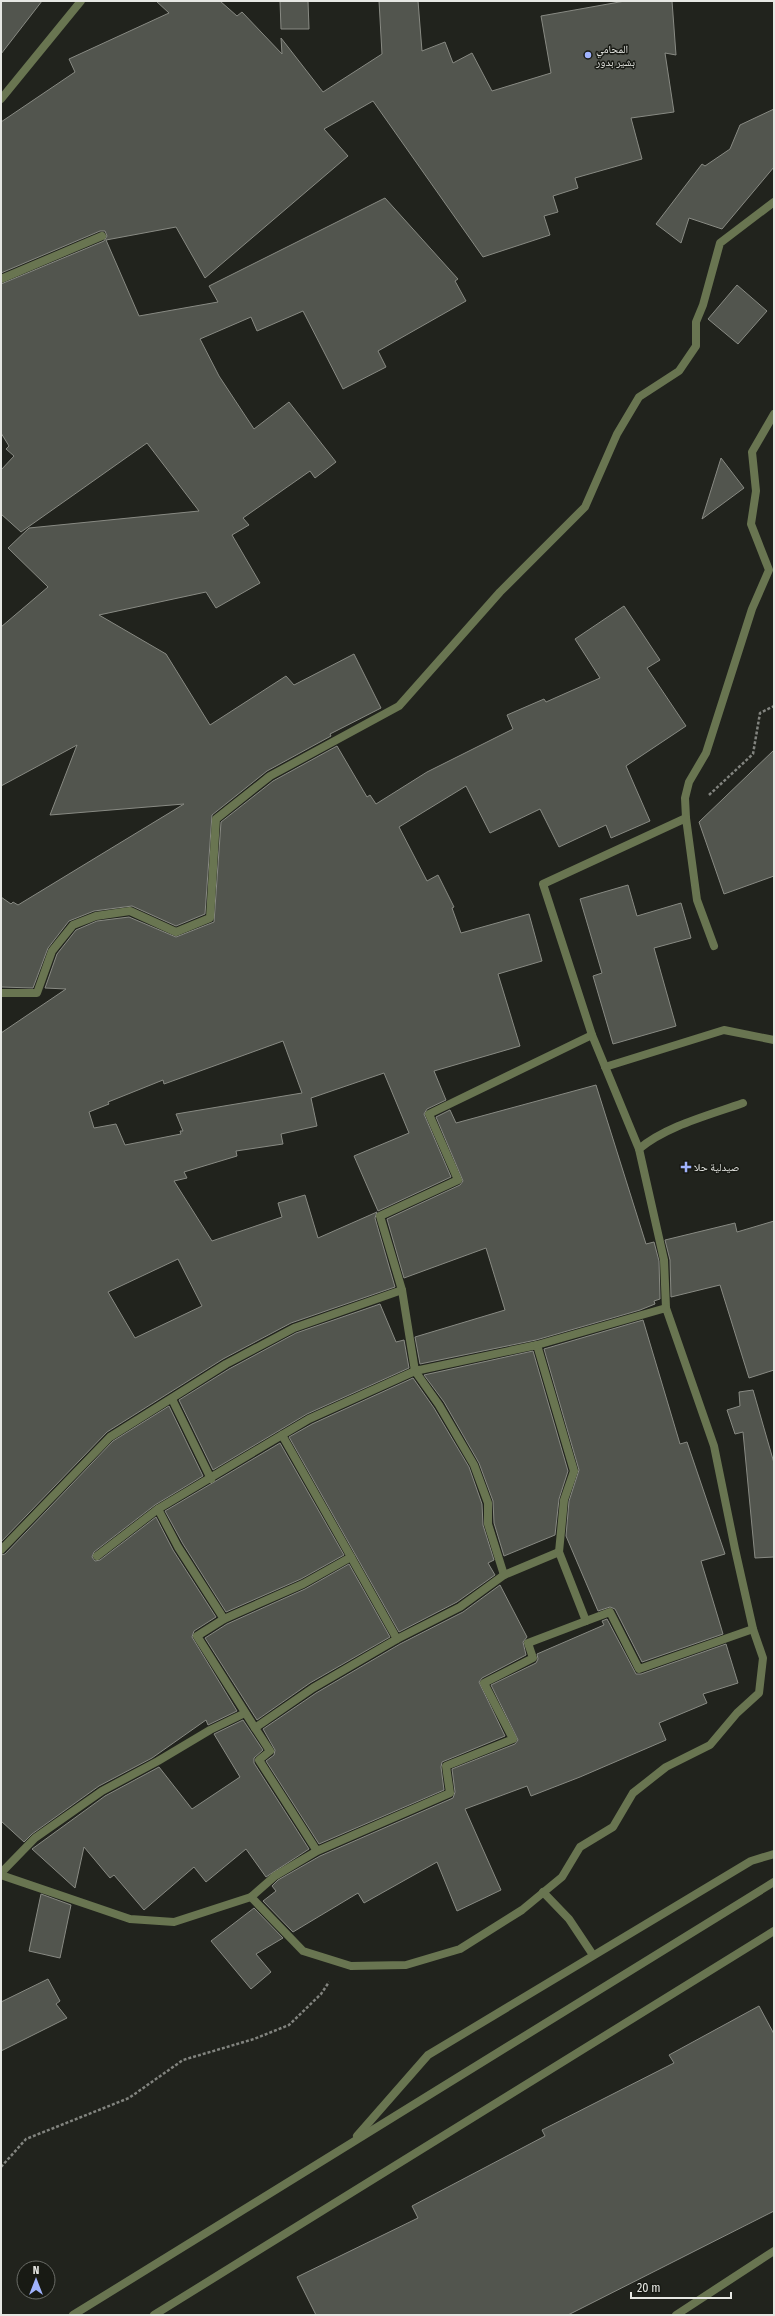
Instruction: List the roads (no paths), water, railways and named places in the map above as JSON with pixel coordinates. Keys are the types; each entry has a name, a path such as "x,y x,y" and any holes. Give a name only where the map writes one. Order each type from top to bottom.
{"street":[{"path":"1,99 80,1"},
{"path":"1,993 37,993 52,951 73,925 96,916 130,911 176,932 210,918 216,819 270,776 399,706 500,592 584,507 617,434 639,397 679,371 696,346 696,322 703,305 720,243 774,202"},
{"path":"1,280 102,236"},
{"path":"714,946 697,900 686,818 686,798 689,782 706,753 752,610 769,570 751,524 756,491 752,452 774,414"},
{"path":"251,1897 303,1951 351,1966 406,1965 460,1949 522,1910 562,1877 580,1847 613,1827 633,1793 666,1767 710,1745 737,1713 759,1693 763,1658 753,1629 714,1446 666,1308 664,1260 639,1149 592,1035 543,884 686,818"},
{"path":"605,1067 724,1030 774,1040"},
{"path":"504,1576 488,1524 488,1503 474,1465 439,1405 415,1371 402,1290 380,1216 458,1180 429,1114 592,1035"},
{"path":"639,1149 648,1141 698,1119 743,1103"},
{"path":"1,1550 13,1540 32,1515 110,1437 226,1364 294,1328 402,1290"},
{"path":"97,1556 158,1509 211,1479 309,1419 415,1371 537,1345 666,1308"},
{"path":"537,1345 574,1471 564,1500 559,1552 586,1621"},
{"path":"172,1398 211,1479"},
{"path":"282,1435 397,1638"},
{"path":"158,1509 178,1547 224,1619"},
{"path":"255,1728 313,1688 397,1638 460,1607 504,1576 559,1552"},
{"path":"317,1851 258,1760 270,1751 197,1636 224,1619 302,1584 351,1557"},
{"path":"245,1713 210,1730 158,1761 102,1791 35,1838 1,1874 130,1919 174,1922 251,1897 275,1876 317,1851 450,1793 446,1766 513,1739 484,1683 533,1658 528,1644 610,1612 639,1669 753,1629"},
{"path":"353,2142 428,2055 751,1861 774,1854"},
{"path":"73,2315 774,1882"},
{"path":"543,1892 569,1919 593,1955"},
{"path":"154,2315 774,1931"},
{"path":"676,2315 774,2251"}],"place":[{"name":"المحامي بشير بدور","path":"588,55"},
{"name":"صيدلية حلا","path":"686,1167"}]}
